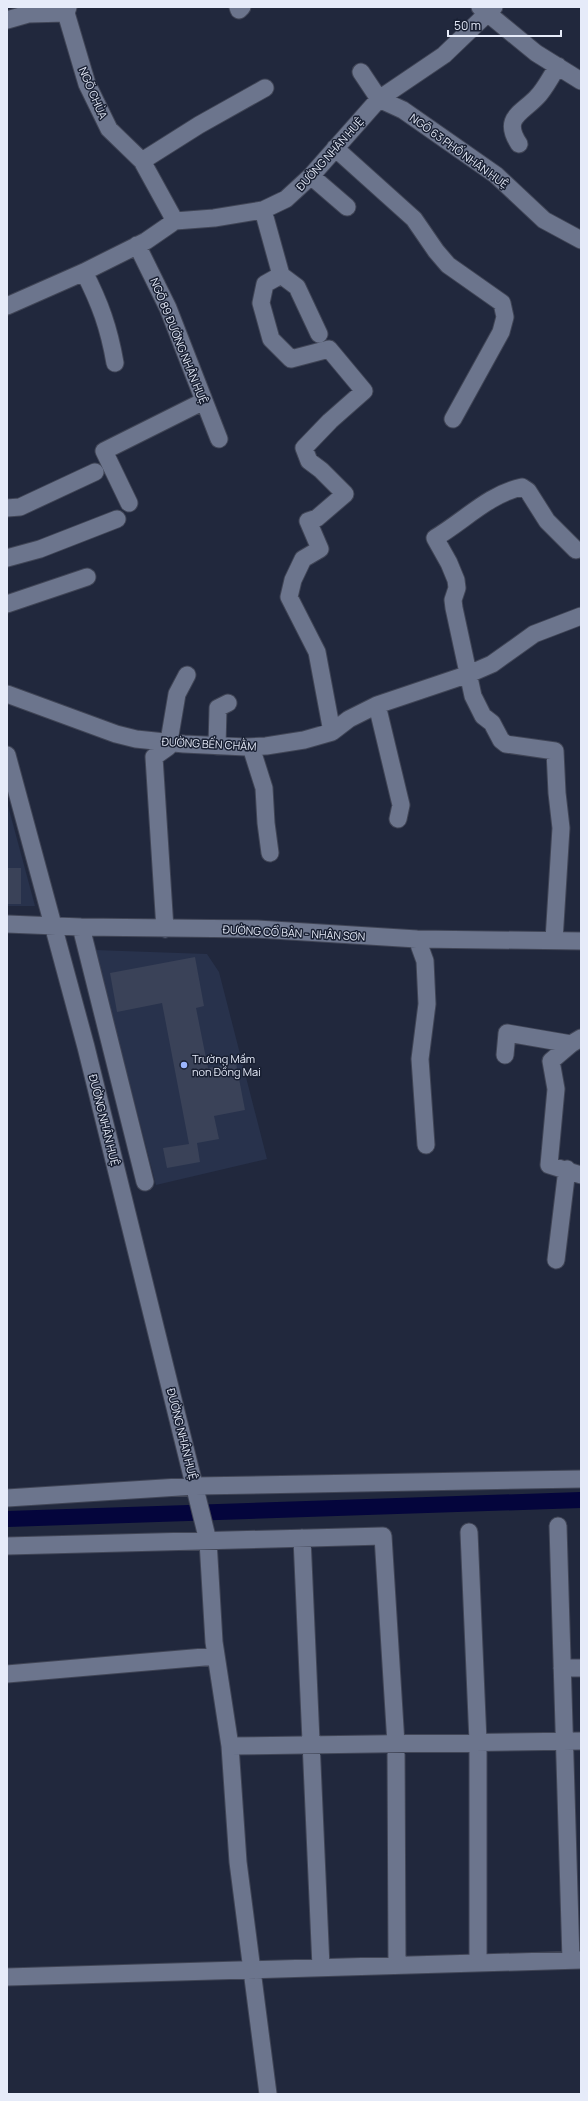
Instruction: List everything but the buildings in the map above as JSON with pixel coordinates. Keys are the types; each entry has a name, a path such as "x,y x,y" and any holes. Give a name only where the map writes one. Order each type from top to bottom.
{"street":[{"path":"238,7 239,10 242,7"},
{"path":"488,9 536,53 581,81"},
{"name":"ĐƯỜNG NHÂN HUỆ","path":"7,306 84,272 138,245 175,222 214,218 263,210 286,199 311,176 379,99 444,56 488,9"},
{"name":"NGÕ CHÙA","path":"7,20 28,14 67,10 87,84 109,129 142,160 175,222"},
{"path":"519,144 513,133 512,122 518,113 538,97 558,66"},
{"path":"361,72 379,99"},
{"path":"142,160 199,125 265,88"},
{"name":"NGÕ 63 PHỐ NHÂN HUỆ","path":"379,99 404,110 496,175 544,220 581,240"},
{"path":"335,148 414,218 436,251 448,265 502,303 505,317 501,332 453,420"},
{"path":"311,176 347,207"},
{"path":"263,210 281,275 297,287 318,334"},
{"name":"NGÕ 89 ĐƯỜNG NHÂN HUỆ","path":"138,245 168,308 219,439"},
{"path":"84,272 99,300 111,340 115,363"},
{"path":"281,275 265,284 261,303 271,339 291,359 329,349 364,391 330,421 304,448 309,461 321,470 345,494 318,518 308,521 320,549 303,559 293,580 289,597 316,652 332,732"},
{"path":"129,503 104,452 204,401"},
{"path":"7,508 20,507 94,472"},
{"path":"554,940 561,828 557,793 555,751 531,746 513,746 503,742 494,725 483,716 477,706 473,696 454,608 456,580 449,563 435,538 493,498 512,489 522,487 528,492 547,521 576,550"},
{"path":"7,558 40,549 117,519"},
{"path":"7,604 87,578"},
{"name":"ĐƯỜNG BẾN CHẰM","path":"7,694 116,734 136,739 169,743 251,747 304,740 332,732 349,719 378,705 469,674 492,664 534,634 581,616"},
{"path":"166,929 154,757 168,747 177,694 187,674"},
{"path":"217,746 218,708 228,703"},
{"path":"378,705 401,805 398,819"},
{"path":"251,747 264,788 266,823 270,853"},
{"name":"ĐƯỜNG NHÂN HUỆ","path":"7,755 86,1047 208,1541 216,1656 230,1746 238,1862 268,2094"},
{"name":"ĐƯỜNG CỔ BẢN - NHÂN SƠN","path":"7,924 166,929 257,929 417,939 581,941"},
{"path":"81,927 111,1041 145,1182"},
{"path":"417,939 425,961 427,1004 420,1059 426,1145"},
{"path":"505,1055 507,1033 576,1041"},
{"path":"86,1047 111,1041"},
{"path":"556,1260 574,1172 549,1165 556,1089 551,1061 576,1041"},
{"path":"7,1498 195,1486 581,1479"},
{"path":"7,1977 576,1960 574,1836 564,1741 558,1526"},
{"path":"469,1532 478,1742 478,1963"},
{"path":"7,1546 383,1536 396,1744 397,1965"},
{"path":"302,1538 321,1967"},
{"path":"7,1674 216,1656"},
{"path":"562,1668 581,1668"},
{"path":"230,1746 581,1741"}],"shaded area":[{"path":"7,802 35,906 7,906"},
{"name":"Trường Mầm non Đồng Mai","path":"95,950 207,954 219,972 267,1159 156,1185"}],"waterway":[{"path":"7,1519 581,1500"}],"place":[{"name":"Trường Mầm non Đồng Mai","path":"184,1065"}]}
